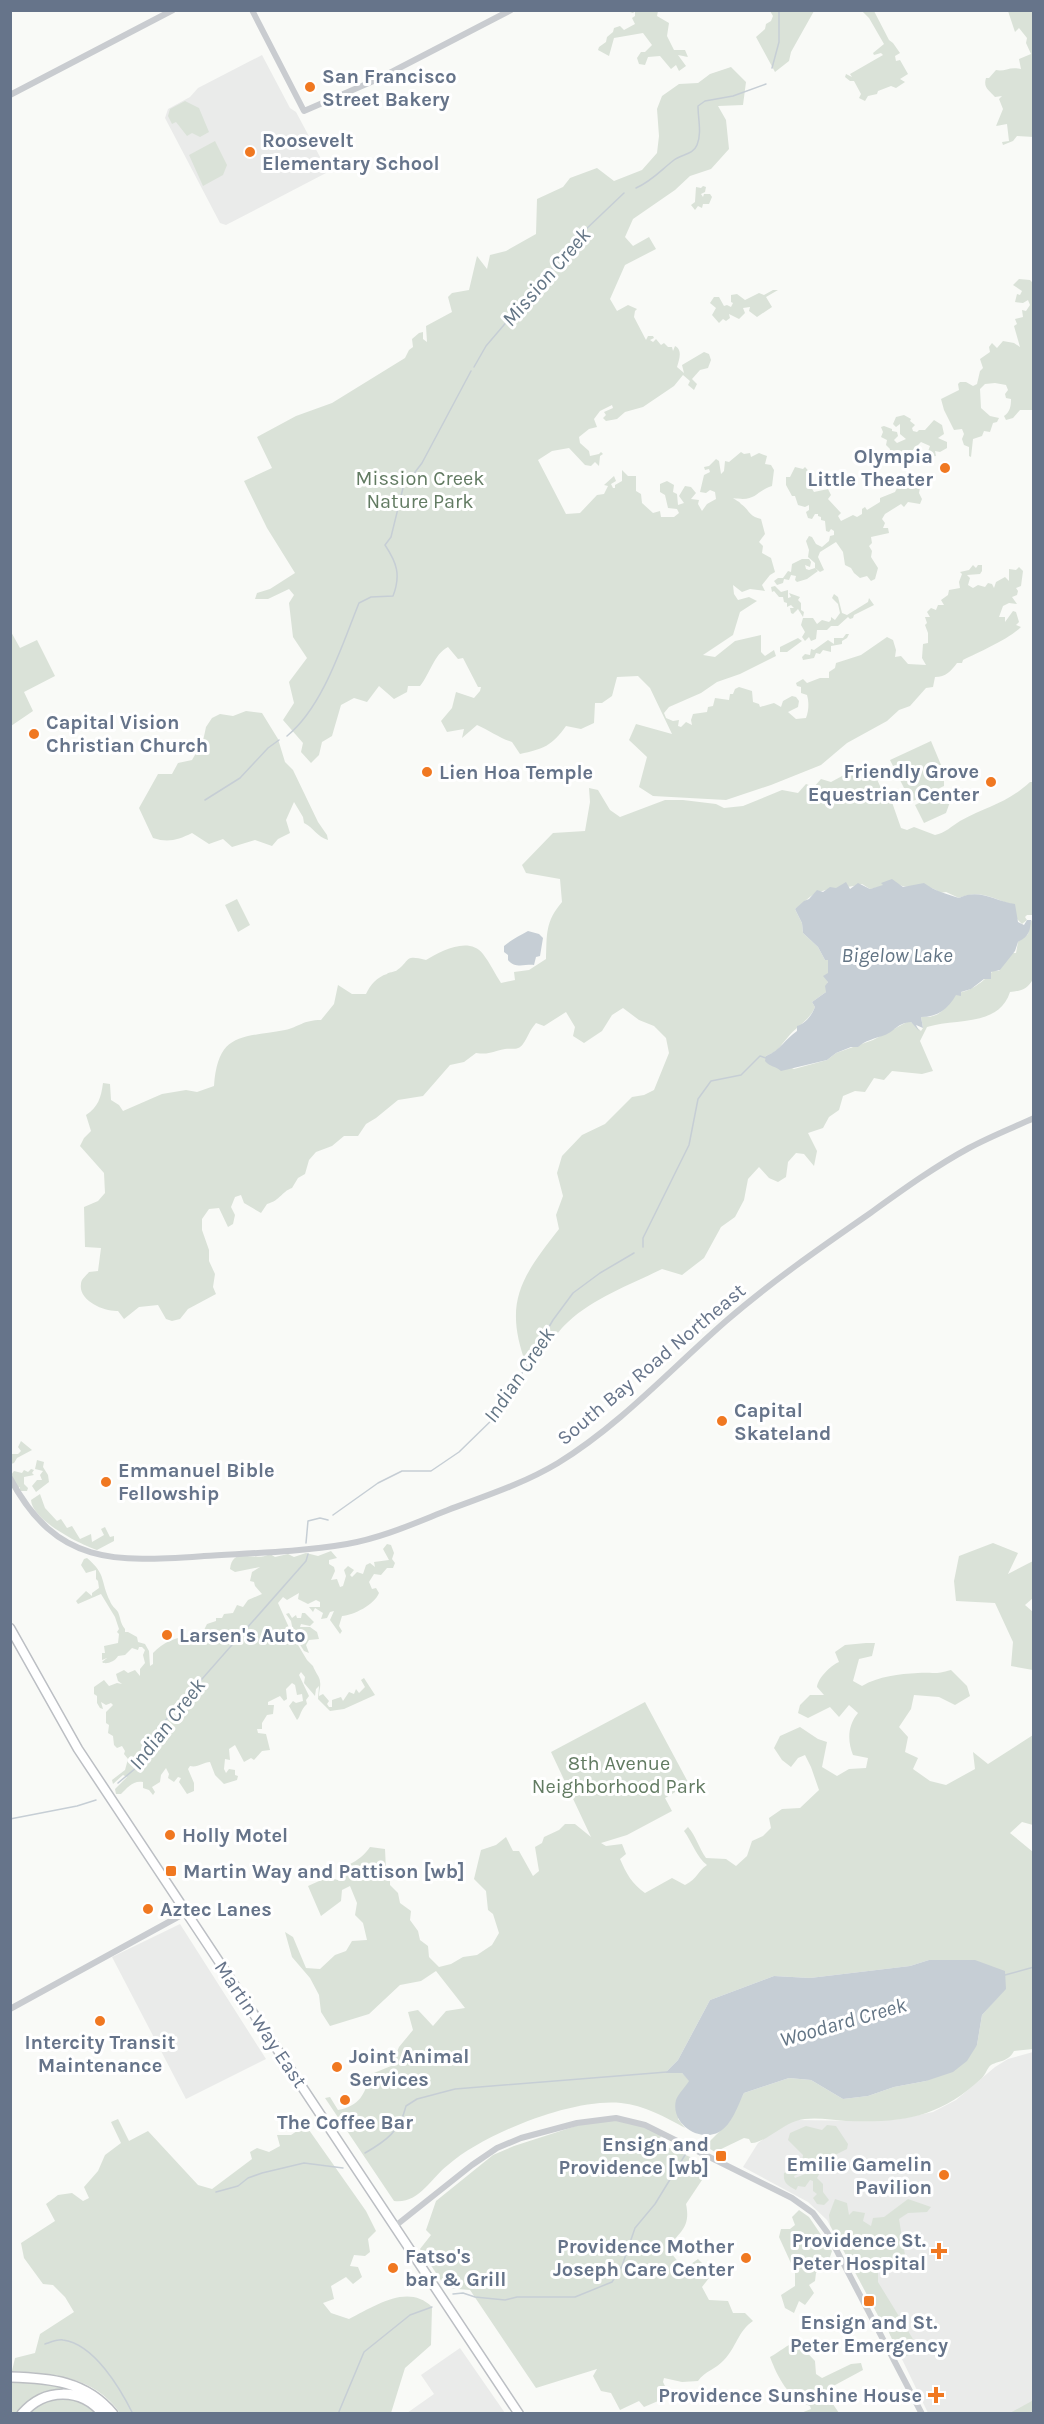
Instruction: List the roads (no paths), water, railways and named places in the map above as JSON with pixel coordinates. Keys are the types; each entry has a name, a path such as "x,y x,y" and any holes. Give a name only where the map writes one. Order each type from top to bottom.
{"highway":[{"path":"10,2377 40,2378 68,2383 95,2396 113,2414"},
{"path":"22,2414 41,2398 60,2394 85,2399 103,2414"}],"main road":[{"name":"Martin Way East","path":"10,1629 78,1749 519,2414"}],"street":[{"path":"10,95 173,10"},
{"path":"252,10 304,111 378,79 511,10"},
{"name":"South Bay Road Northeast","path":"10,1478 24,1501 48,1528 66,1541 98,1555 122,1559 330,1547 393,1532 516,1485 567,1457 609,1426 748,1302 816,1250 940,1166 970,1148 1034,1118"},
{"path":"10,2009 187,1912"},
{"path":"394,2227 496,2148 521,2138 577,2123 616,2118 645,2125 792,2198 813,2213 845,2264 922,2414"}],"water":[{"name":"Bigelow Lake","path":"892,879 903,887 924,883 959,898 974,894 1015,904 1018,922 1024,925 1027,920 1031,920 1029,933 1018,942 1015,951 1000,970 991,972 991,979 984,979 971,989 961,992 961,996 956,995 946,1008 937,1014 921,1017 923,1028 916,1025 919,1031 911,1022 906,1023 858,1047 851,1047 836,1053 827,1060 781,1071 769,1064 765,1061 766,1056 779,1048 797,1031 797,1026 808,1019 815,1007 812,1002 826,992 825,986 828,982 823,976 828,973 828,960 825,960 818,947 803,933 802,923 795,909 817,890 823,892 846,882 850,889 858,883 870,889"},
{"path":"528,931 539,934 543,938 540,956 536,957 534,965 520,966 511,963 504,952 504,946"},
{"path":"929,1960 975,1960 1005,1971 1006,1989 982,2015 977,2045 967,2061 953,2072 868,2096 843,2099 811,2080 789,2078 744,2093 724,2129 711,2135 695,2133 688,2129 677,2116 676,2100 689,2081 682,2073 665,2073 678,2060 710,2000 774,1976 810,1978 910,1966"}],"waterway":[{"name":"Mission Creek","path":"772,68 779,42 779,10"},
{"name":"Mission Creek","path":"636,188 652,179 674,160 690,153 695,148 699,136 698,106 705,101 733,96 766,84"},
{"name":"Mission Creek","path":"474,367 486,346 583,232 624,193"},
{"name":"Mission Creek","path":"287,736 300,724 321,692 359,603 371,597 393,596 397,575 385,545 391,537 403,488 422,463 471,371"},
{"name":"Mission Creek","path":"205,800 240,778 268,748 279,740"},
{"name":"Indian Creek","path":"643,1247 643,1238 689,1145 698,1099 711,1081 741,1075 760,1056 766,1058"},
{"name":"Indian Creek","path":"333,1515 378,1483 402,1471 431,1471 459,1452 499,1413 553,1320 573,1293 600,1273 634,1253"},
{"name":"Indian Creek","path":"306,1543 308,1521 320,1518 328,1520"},
{"name":"Indian Creek","path":"118,1783 143,1762 165,1721 306,1561 308,1554"},
{"name":"Indian Creek","path":"10,1819 96,1800"},
{"name":"Woodard Creek","path":"1005,1975 1034,1967"},
{"path":"365,2153 396,2129 406,2106 417,2099 455,2089 667,2072"},
{"name":"Woodard Creek","path":"453,2294 463,2293 475,2297 505,2300 517,2297 575,2297 612,2282 622,2266 635,2228 655,2204 685,2155"},
{"path":"216,2192 238,2186 248,2178 262,2173 304,2163 343,2168"},
{"name":"Woodard Creek","path":"338,2414 364,2352 410,2315 432,2307"},
{"name":"Woodard Creek","path":"45,2344 63,2340 74,2343 85,2350 105,2369 133,2414"}],"place":[{"name":"San Francisco Street Bakery","path":"310,87"},
{"name":"Roosevelt Elementary School","path":"250,152"},
{"name":"Olympia Little Theater","path":"945,468"},
{"name":"Capital Vision Christian Church","path":"34,734"},
{"name":"Lien Hoa Temple","path":"427,772"},
{"name":"Friendly Grove Equestrian Center","path":"991,782"},
{"name":"Capital Skateland","path":"722,1421"},
{"name":"Emmanuel Bible Fellowship","path":"106,1482"},
{"name":"Larsen's Auto","path":"167,1635"},
{"name":"Holly Motel","path":"170,1835"},
{"name":"Martin Way and Pattison [wb]","path":"171,1871"},
{"name":"Aztec Lanes","path":"148,1909"},
{"name":"Intercity Transit Maintenance","path":"100,2021"},
{"name":"Joint Animal Services","path":"337,2067"},
{"name":"The Coffee Bar","path":"345,2100"},
{"name":"Ensign and Providence [wb]","path":"721,2156"},
{"name":"Emilie Gamelin Pavilion","path":"944,2175"},
{"name":"Providence St. Peter Hospital","path":"939,2251"},
{"name":"Providence Mother Joseph Care Center","path":"746,2258"},
{"name":"Fatso's bar & Grill","path":"393,2268"},
{"name":"Ensign and St. Peter Emergency","path":"869,2301"},
{"name":"Providence Sunshine House","path":"936,2395"}],"park label":[{"name":"Mission Creek Nature Park","path":"420,490"},
{"name":"8th Avenue Neighborhood Park","path":"619,1774"}]}
